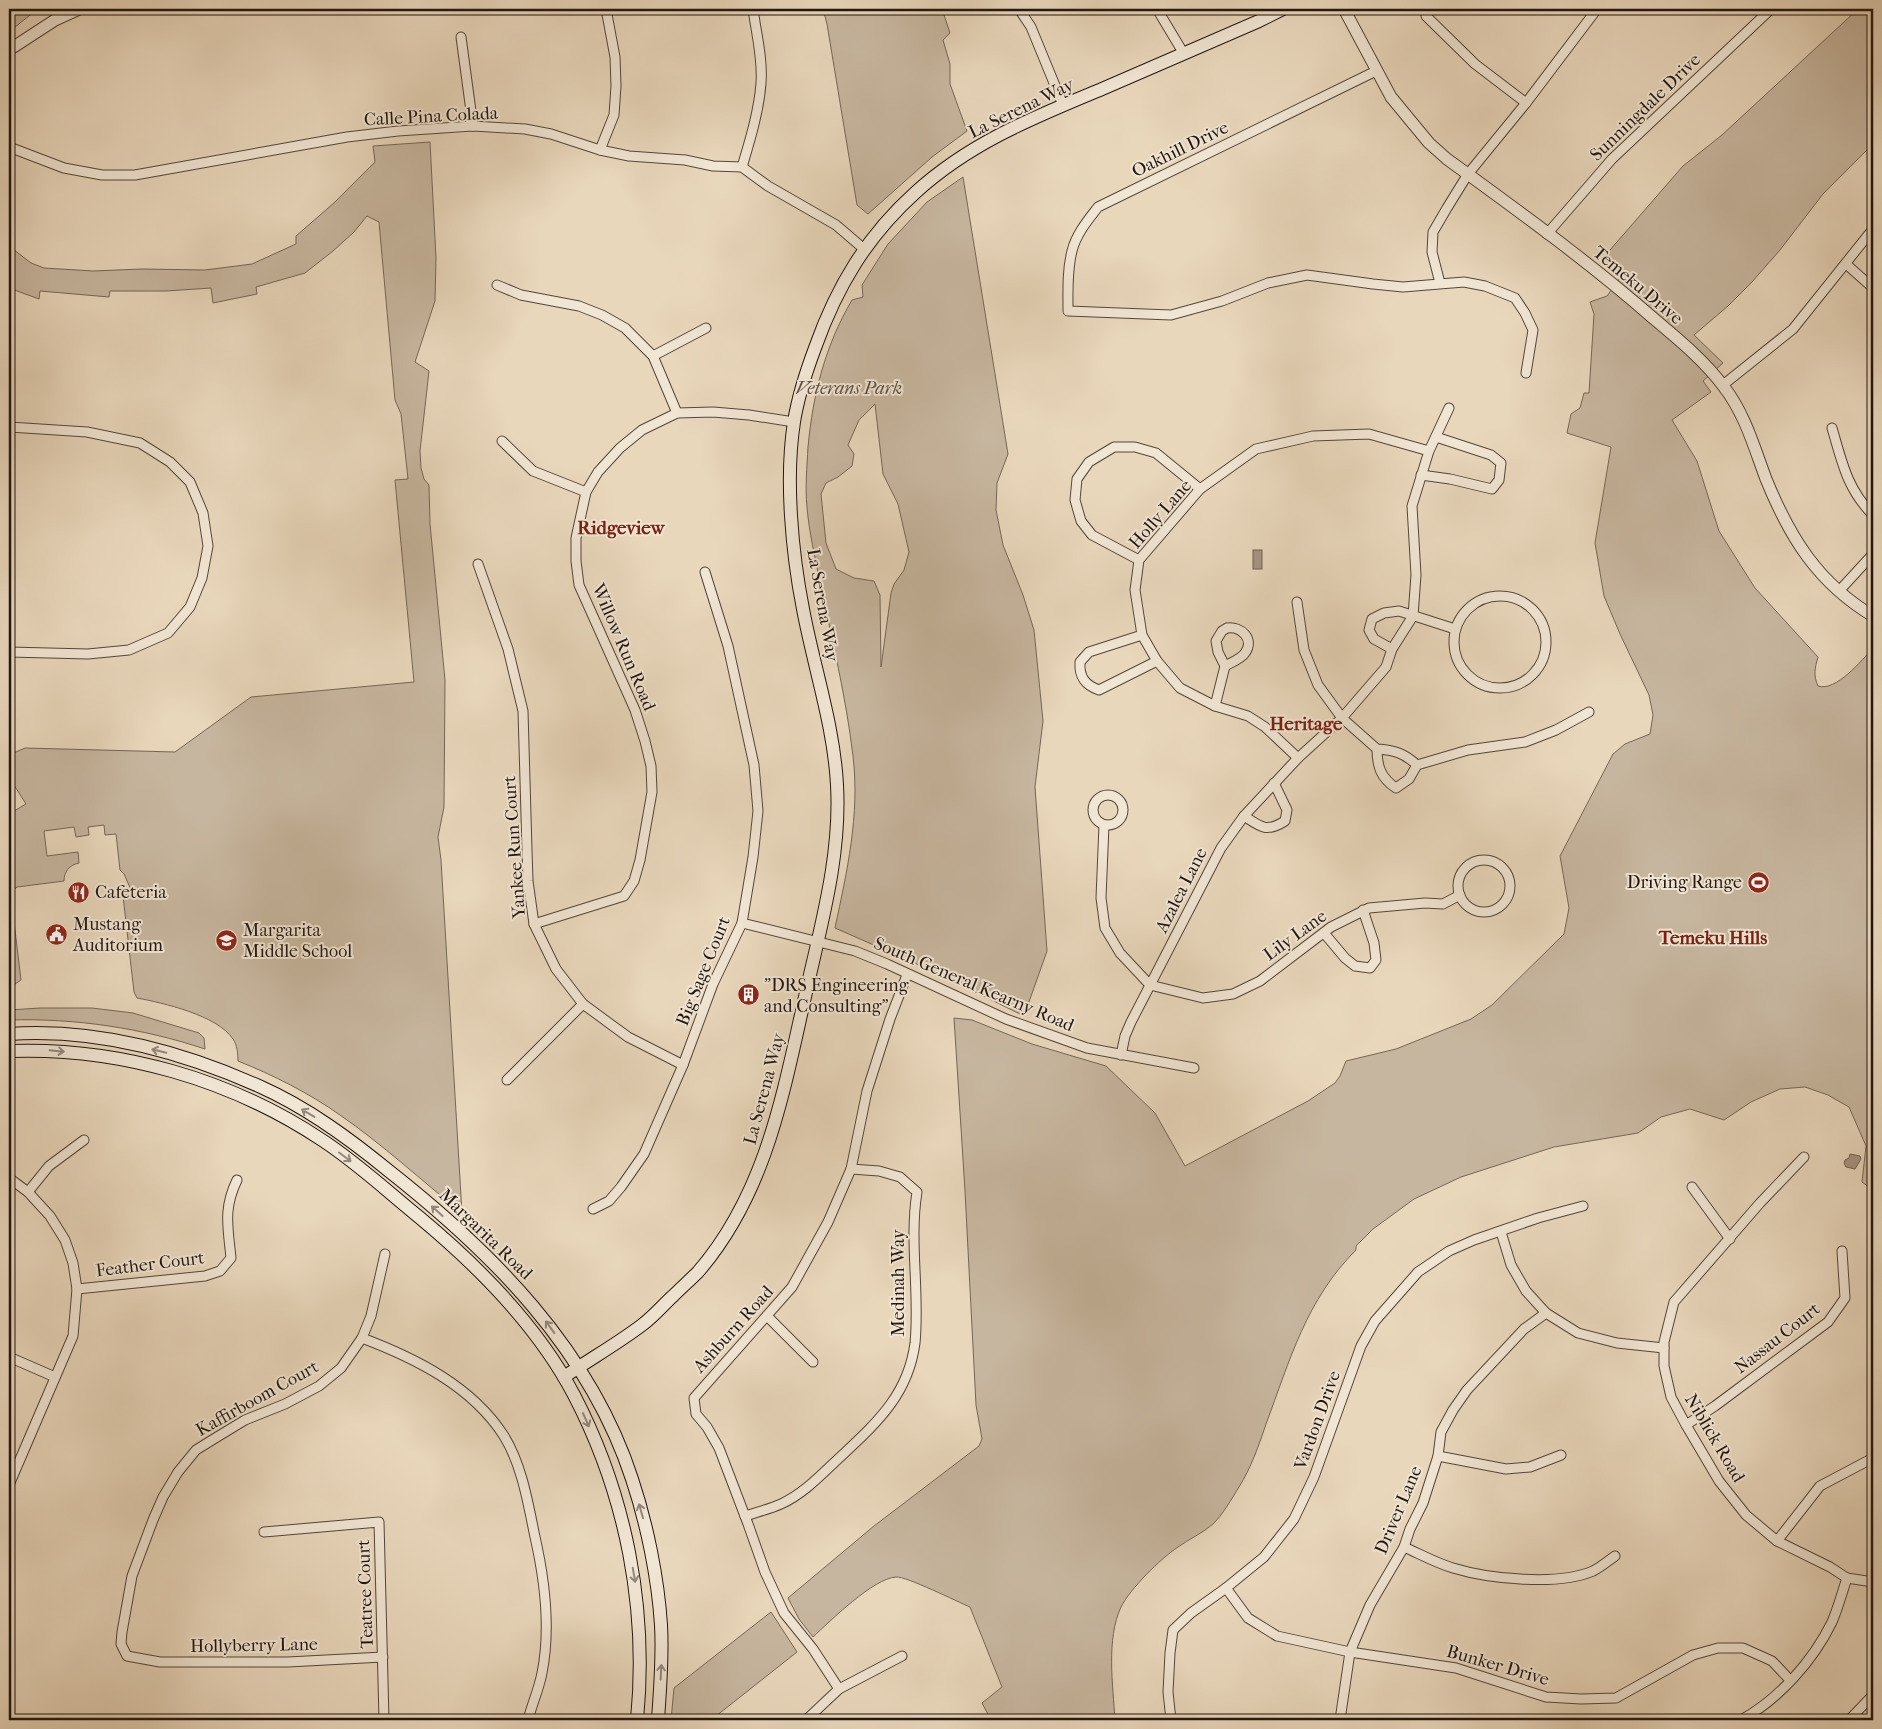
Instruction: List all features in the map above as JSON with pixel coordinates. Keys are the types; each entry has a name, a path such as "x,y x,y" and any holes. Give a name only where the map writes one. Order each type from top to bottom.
{"main road":[{"name":"La Serena Way","path":"564,1377 646,1323 698,1272 738,1214 754,1183 770,1142 832,872 837,820 837,785 832,742 798,584 791,510 790,464 794,422 805,374 826,317 843,282 864,249 900,207 918,190 971,150 1015,125 1184,54 1283,9"},
{"name":"Margarita Road","path":"9,1034 73,1035 127,1043 179,1056 263,1088 345,1137 421,1196 472,1241 520,1290 546,1322 592,1389 632,1478 644,1520 661,1623 658,1720"},
{"name":"Margarita Road","path":"9,1051 52,1050 138,1062 204,1081 247,1098 278,1113 321,1139 346,1157 441,1235 493,1285 532,1332 564,1377 585,1418 613,1490 629,1550 640,1631 637,1720"}],"street":[{"path":"9,50 55,20 79,9"},
{"path":"600,150 614,115 616,86 615,57 606,9"},
{"path":"753,9 762,82 751,138 742,167 768,186 836,225 864,249"},
{"path":"1020,9 1031,27 1063,105"},
{"path":"1157,9 1184,54"},
{"name":"Temeku Drive","path":"1344,9 1391,97 1429,143 1618,287 1698,358 1723,385 1735,402 1752,439 1780,512 1804,554 1839,591 1873,616"},
{"path":"1526,373 1532,330 1525,313 1515,298 1485,286 1464,282 1440,283 1432,252 1433,232 1468,174 1526,104 1597,9"},
{"name":"Sunningdale Drive","path":"1547,234 1612,159 1771,9"},
{"path":"1426,16 1476,64 1526,104"},
{"path":"461,37 473,126"},
{"name":"Oakhill Drive","path":"1376,71 1098,207 1082,227 1072,250 1068,311 1171,315 1222,301 1268,283 1307,275 1403,287 1440,283"},
{"name":"Calle Pina Colada","path":"9,147 64,168 102,175 135,175 348,137 398,131 473,126 525,129 568,138 600,150 629,156 685,160 713,166 742,167"},
{"path":"1723,385 1793,328 1873,229"},
{"path":"1846,264 1873,288"},
{"path":"496,285 521,295 580,306 626,328 653,356 677,413"},
{"path":"653,356 706,328"},
{"path":"1298,758 1342,718 1386,667 1392,649 1413,616 1416,575 1412,506 1429,451 1449,408"},
{"name":"Willow Run Road","path":"534,924 624,896 634,881 640,860 652,792 651,766 646,741 635,710 579,586 576,538 586,492 598,472 620,448 642,430 677,413 713,412 794,422"},
{"path":"9,426 87,432 140,442 170,462 190,482 203,513 208,546 202,578 190,607 168,633 129,650 88,654 9,652"},
{"path":"1832,428 1846,478 1862,504 1873,515"},
{"name":"Holly Lane","path":"1298,758 1248,716 1215,706 1180,688 1157,661 1142,635 1136,590 1139,560 1200,490 1256,449 1313,436 1369,434 1429,451"},
{"path":"1421,475 1450,479 1492,489 1499,480 1501,463 1492,455 1436,437"},
{"path":"502,441 533,471 586,492"},
{"path":"1139,560 1092,535 1081,521 1075,500 1077,479 1089,462 1114,447 1135,447 1156,453 1200,490"},
{"path":"1839,591 1873,554"},
{"name":"Yankee Run Court","path":"478,564 508,649 523,712 526,850 534,924 556,969 583,1004 628,1037 682,1065"},
{"name":"Big Sage Court","path":"593,1209 609,1201 631,1174 644,1154 682,1065 712,984 742,923 753,857 758,811 754,765 728,646 705,572"},
{"path":"1502,596 1517,599 1530,607 1539,618 1545,632 1545,647 1541,662 1532,674 1520,683 1506,687 1491,687 1476,681 1461,666 1457,659 1454,644 1455,630 1462,616 1473,605 1486,598 1502,596"},
{"path":"1297,602 1304,650 1318,685 1342,718 1377,749 1396,750 1409,757 1417,765"},
{"path":"1392,649 1374,639 1369,630 1372,619 1384,613 1398,611 1455,630"},
{"path":"1142,635 1089,652 1080,662 1079,671 1083,680 1089,686 1099,690 1157,661"},
{"path":"1215,706 1225,666"},
{"path":"1377,749 1377,764 1380,772 1386,781 1396,788 1409,779 1417,765 1468,750 1525,742 1556,730 1589,712"},
{"name":"Azalea Lane","path":"1121,1055 1125,1036 1222,848 1244,816 1298,758"},
{"path":"1244,816 1262,828 1270,829 1285,821 1288,815 1287,810 1274,783"},
{"path":"1104,825 1101,898 1105,928 1120,953 1150,985"},
{"path":"1482,860 1497,864 1503,868 1508,876 1509,894 1498,908 1490,911 1472,909 1460,895 1459,880 1467,866 1474,862 1482,860"},
{"name":"Lily Lane","path":"1150,985 1203,998 1233,994 1260,982 1324,933 1363,910 1387,906 1443,904 1460,895"},
{"path":"1324,933 1344,958 1355,966 1370,968 1376,960 1374,943 1363,910"},
{"name":"South General Kearny Road","path":"742,923 855,951 1006,1019 1087,1048 1194,1068"},
{"name":"Ashburn Road","path":"839,1688 813,1648 784,1613 765,1572 719,1448 707,1427 696,1414 694,1398 792,1287 828,1222 850,1169 867,1091 890,1019 907,974"},
{"path":"507,1080 583,1004"},
{"path":"28,1192 49,1166 84,1140"},
{"name":"Niblick Road","path":"1804,1157 1674,1302 1664,1348 1664,1366 1671,1397 1686,1425 1720,1481 1746,1515 1777,1542 1847,1578 1873,1582"},
{"name":"Medinah Way","path":"745,1516 782,1504 817,1479 881,1418 892,1403 910,1365 914,1345 916,1316 914,1212 917,1192 900,1177 880,1171 850,1169"},
{"path":"9,1178 28,1192 50,1216 65,1240 73,1263 77,1289 77,1312 73,1336 9,1485"},
{"name":"Feather Court","path":"77,1289 205,1276 220,1271 231,1258 227,1215 229,1196 237,1180"},
{"path":"1692,1186 1730,1239"},
{"name":"Vardon Drive","path":"1170,1720 1168,1692 1170,1653 1174,1630 1190,1613 1226,1588 1264,1557 1294,1519 1314,1477 1361,1346 1375,1321 1418,1272 1449,1251 1474,1240 1538,1218 1583,1206"},
{"path":"1501,1232 1515,1271 1526,1291 1546,1313 1578,1334 1618,1343 1664,1348"},
{"name":"Nassau Court","path":"1686,1425 1715,1406 1828,1322 1845,1298 1842,1251"},
{"name":"Kaffirboom Court","path":"126,1656 122,1644 122,1632 132,1576 163,1497 178,1472 196,1450 245,1420 285,1404 319,1386 341,1368 362,1338 371,1316 385,1254"},
{"name":"Driver Lane","path":"1340,1720 1350,1652 1370,1605 1404,1547 1410,1529 1423,1503 1438,1456 1441,1432 1467,1390 1524,1329 1546,1313"},
{"path":"767,1316 814,1362"},
{"path":"362,1338 403,1355 438,1374 468,1394 504,1436 516,1462 527,1499 537,1545 544,1586 546,1619 542,1673 528,1720"},
{"path":"9,1357 55,1377"},
{"path":"1438,1456 1506,1469 1530,1467 1562,1454"},
{"path":"1777,1542 1820,1486 1873,1458"},
{"name":"Teatree Court","path":"264,1532 379,1522 384,1720"},
{"path":"1404,1547 1453,1568 1494,1576 1545,1579 1573,1577 1594,1570 1615,1556"},
{"path":"1741,1720 1752,1714 1790,1680 1816,1650 1832,1621 1847,1578"},
{"name":"Bunker Drive","path":"1226,1588 1248,1618 1277,1636 1350,1652 1456,1668 1546,1697 1616,1698 1693,1655 1718,1648 1743,1648 1772,1661 1790,1680"},
{"name":"Hollyberry Lane","path":"126,1656 160,1662 288,1662 383,1657"},
{"path":"806,1720 839,1688 902,1656"},
{"path":"1849,1720 1873,1694"}],"green space":[{"path":"9,9 41,9 35,11 9,32"},
{"path":"823,9 942,9 950,33 943,40 950,64 950,84 967,131 932,157 868,214 857,205"},
{"path":"1858,9 1873,9 1873,144 1823,194 1780,250 1751,283 1694,335 1723,363 1703,381 1711,392 1672,420 1697,461 1719,531 1755,588 1818,657 1815,678 1818,686 1825,687 1840,680 1856,667 1873,648 1873,1190 1862,1182 1866,1146 1849,1107 1828,1095 1805,1087 1780,1089 1751,1102 1724,1120 1690,1109 1661,1117 1638,1133 1554,1147 1461,1177 1414,1199 1373,1229 1356,1246 1356,1250 1324,1289 1301,1332 1251,1464 1223,1512 1209,1527 1171,1552 1154,1567 1125,1600 1116,1620 1113,1633 1112,1678 1115,1720 991,1720 982,1703 1002,1687 970,1607 902,1578 887,1579 865,1592 813,1637 799,1619 788,1598 874,1526 979,1446 982,1439 976,1405 954,1018 972,1020 1032,1044 1106,1066 1155,1113 1185,1166 1308,1101 1335,1083 1346,1061 1396,1049 1471,1019 1492,1005 1564,934 1569,908 1560,856 1613,754 1625,744 1650,734 1653,715 1649,695 1604,596 1595,543 1611,447 1567,433 1571,414 1580,408 1584,393 1589,393 1594,314 1590,302 1607,296 1622,275 1603,258 1683,166 1722,135"},
{"name":"Margarita Middle School","path":"430,142 436,258 435,301 415,362 429,371 420,451 421,468 424,479 429,485 430,524 445,680 444,807 438,837 441,860 462,1213 356,1126 328,1107 290,1085 238,1061 237,1049 233,1039 215,1023 189,1011 137,998 134,992 123,896 132,892 124,874 120,870 116,834 105,835 104,825 88,827 89,835 76,837 74,827 44,831 47,856 78,852 79,863 72,865 68,869 64,881 17,887 9,894 9,814 26,804 14,785 9,788 9,755 25,748 175,752 251,697 414,682 395,480 408,479 401,414 395,400 379,222 367,216 354,232 305,273 256,287 257,294 213,303 211,288 166,291 110,291 109,297 40,291 39,299 9,288 9,246 31,263 44,268 93,271 142,269 205,270 252,264 296,244 296,236 335,202 375,162 373,146"},
{"name":"Veterans Park","path":"963,177 1008,454 997,483 996,510 1003,545 1023,595 1034,630 1043,721 1035,787 1047,951 1024,1016 935,972 835,928 854,821 855,778 847,712 814,554 808,516 806,484 810,427 822,371 834,335 843,317 852,300 863,297 862,285 888,244 927,202","holes":["875,404 883,474 898,504 909,552 904,570 894,584 891,593 881,667 880,595 874,581 854,578 836,569 826,543 821,494 826,483 838,477 852,466 854,454 848,445 859,420"]},
{"path":"9,894 11,897 21,980 15,984 9,926"},
{"path":"92,1008 133,1013 199,1033 204,1038 205,1049 157,1035 108,1026 59,1021 9,1020 9,1010"},
{"path":"771,1612 797,1652 711,1720 671,1720 674,1688"}],"shaded area":[{"path":"1253,550 1262,550 1262,569 1253,569"},
{"path":"1850,1154 1860,1156 1861,1159 1855,1169 1846,1167 1844,1163"}],"place":[{"name":"Driving Range","path":"1758,882"},
{"name":"Cafeteria","path":"79,892"},
{"name":"Mustang Auditorium","path":"57,934"},
{"name":"Margarita Middle School","path":"227,940"},
{"name":"\"DRS Engineering and Consulting\"","path":"748,995"}],"district":[{"name":"Ridgeview","path":"621,527"},
{"name":"Heritage","path":"1306,723"},
{"name":"Temeku Hills","path":"1713,937"}]}
